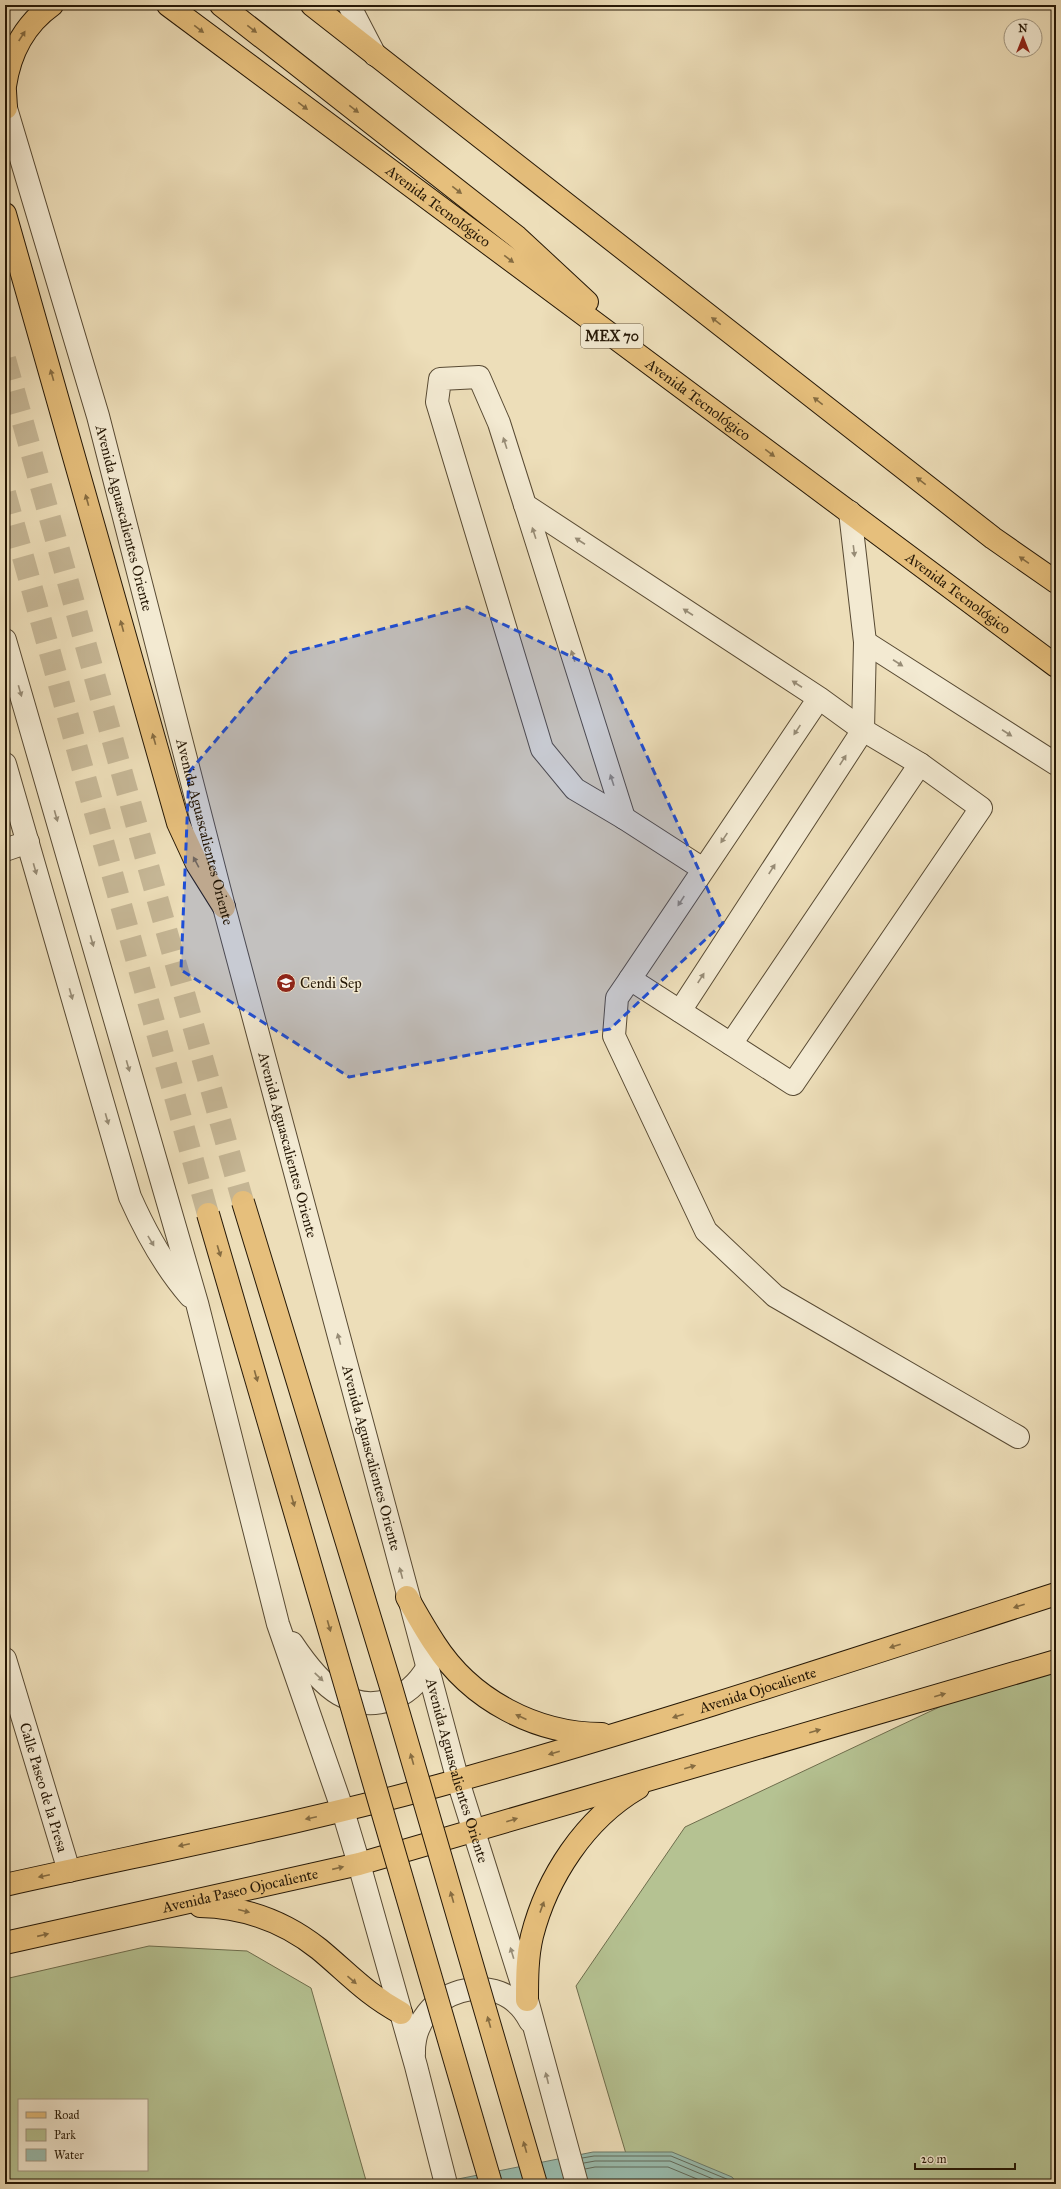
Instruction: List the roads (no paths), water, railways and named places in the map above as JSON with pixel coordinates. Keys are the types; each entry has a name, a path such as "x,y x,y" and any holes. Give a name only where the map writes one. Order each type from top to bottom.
{"main road":[{"path":"5,86 8,66 16,45 27,28 42,12 52,5"},
{"name":"Avenida Tecnológico","path":"168,5 1056,666"},
{"path":"222,5 517,237 672,381"},
{"path":"312,5 981,528 1056,582"},
{"path":"5,214 24,274 178,823 196,864 224,907"},
{"path":"243,1202 391,1687 536,2184"},
{"path":"208,1214 491,2184"},
{"name":"Avenida Ojocaliente","path":"458,1781 627,1732 1056,1594"},
{"path":"407,1597 435,1645 452,1668 473,1688 497,1705 521,1718 573,1732 600,1734 627,1732"},
{"path":"474,1831 660,1775 1056,1661"},
{"path":"527,2000 527,1968 532,1937 542,1906 555,1877 589,1828 610,1808 634,1790 660,1775"},
{"path":"5,1885 343,1811 458,1781"},
{"name":"Avenida Paseo Ojocaliente","path":"5,1943 359,1864 474,1831"},
{"path":"163,1908 191,1905 219,1906 247,1912 273,1921 303,1938 367,1992 401,2013"}],"street":[{"path":"350,5 375,55"},
{"name":"Avenida Aguascalientes Oriente","path":"5,101 98,416 224,907 407,1597 458,1781 527,2000 557,2116 577,2184"},
{"path":"624,818 499,424 479,377 440,379 438,402 542,749 575,789 624,818 703,869"},
{"path":"525,504 819,698 863,730 920,764 981,808 794,1084 630,979"},
{"path":"680,1011 863,730 865,642 850,512"},
{"path":"5,640 196,1303 278,1624 343,1811 359,1864 401,2013 446,2184"},
{"path":"865,642 1056,764"},
{"path":"819,698 617,998 614,1036 706,1231 775,1296 1018,1437"},
{"path":"5,764 130,1197 146,1233 161,1258 196,1303"},
{"path":"731,1044 920,764"},
{"path":"5,850 28,842"},
{"path":"278,1624 317,1675 338,1694 359,1702 383,1702 400,1697 422,1676 427,1668"},
{"name":"Calle Paseo de la Presa","path":"5,1659 69,1871"},
{"path":"414,2061 415,2039 424,2017 433,2005 446,1996 460,1991 476,1988 492,1991 506,1997 519,2006 529,2019 536,2033"}],"water":[{"path":"593,2152 672,2152 732,2177 738,2184 433,2184"}],"tunnel":[{"path":"5,359 243,1202"},
{"path":"5,493 208,1214"}],"place":[{"name":"Cendi Sep","path":"286,983"}]}
